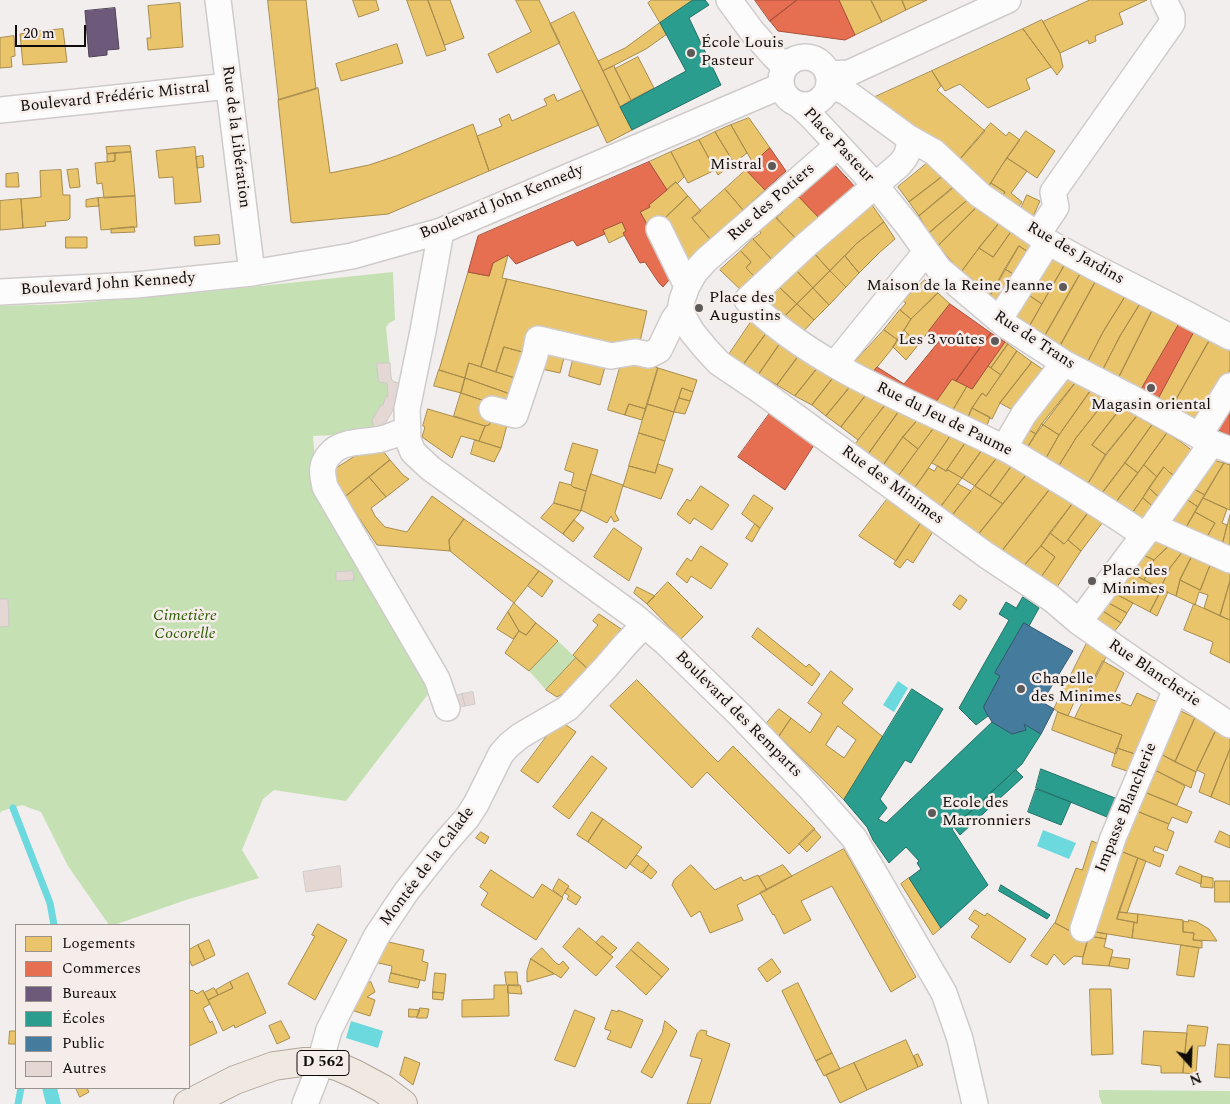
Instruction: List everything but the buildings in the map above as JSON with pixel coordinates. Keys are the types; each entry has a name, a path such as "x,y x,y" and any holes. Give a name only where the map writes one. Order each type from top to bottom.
{"main road":[{"name":"D 562","path":"188,1104 234,1080 274,1066 303,1062 318,1069 337,1066 384,1089 403,1104"}],"street":[{"name":"Rue de la Libération","path":"218,0 252,274"},
{"path":"729,0 751,30 773,55 779,61 788,63"},
{"path":"829,79 849,73 1008,0"},
{"path":"999,320 1043,238 1056,207 1053,192 1172,23 1172,16 1164,0"},
{"path":"781,86 782,74 788,63 803,57 819,61 825,67 829,79 909,138"},
{"name":"Place Pasteur","path":"781,86 783,93 792,102 806,106 822,99 826,93 829,79"},
{"name":"Boulevard Frédéric Mistral","path":"0,110 229,86"},
{"name":"Boulevard John Kennedy","path":"0,292 136,285 252,274 352,256 441,231 781,86"},
{"name":"Place Pasteur","path":"798,104 876,186 905,159 909,151 909,138"},
{"name":"Rue des Jardins","path":"909,138 934,152 980,195 1043,238 1092,266 1230,337"},
{"name":"Rue des Potiers","path":"687,286 695,272 706,260 837,146"},
{"name":"Rue de Trans","path":"876,186 910,227 938,269 999,320 1064,363 1214,443"},
{"name":"Rue du Jeu de Paume","path":"876,186 806,244 748,300 759,311 798,341 835,364 927,412 1004,448 1149,530 1230,560"},
{"path":"492,409 515,415 535,355 538,339 611,356 635,352 648,355 659,350 680,311 687,286 659,229"},
{"path":"441,231 407,420 382,439 339,446 323,462 322,473 325,487 438,679 447,708"},
{"path":"835,364 926,252"},
{"name":"Rue des Minimes","path":"680,311 692,332 719,363 986,555 1052,599 1079,622"},
{"path":"1004,448 1024,414 1064,363"},
{"path":"1079,622 1214,443 1230,386"},
{"name":"Boulevard des Remparts","path":"407,420 408,440 413,452 430,468 666,643 740,714 854,838 944,993 960,1039 974,1104"},
{"name":"Rue Blancherie","path":"1079,622 1230,725"},
{"name":"Montée de la Calade","path":"305,1104 318,1069 329,1030 376,937 406,892 444,844 468,818 501,754 520,736 568,708 644,625"},
{"name":"Impasse Blancherie","path":"1083,929 1113,838 1176,689"}],"green space":[{"name":"Cimetière Cocorelle","path":"393,272 395,320 386,327 391,376 393,381 404,384 379,433 313,436 317,486 432,689 346,801 274,790 263,799 242,850 259,878 186,900 117,924 108,924 68,866 41,812 22,805 0,813 0,306 65,304 194,293"},
{"path":"558,641 576,658 546,690 529,671"},
{"path":"1099,1090 1230,1091 1230,1104 1102,1104"}],"water":[{"path":"898,681 908,688 894,712 883,705"},
{"path":"1043,830 1076,843 1069,859 1037,846"},
{"path":"351,1021 383,1031 378,1048 346,1038"},
{"path":"42,1089 57,1089 61,1104 46,1104"}],"waterway":[{"path":"13,808 50,903 54,924"},
{"path":"18,1104 21,1089"}],"place":[{"name":"École Louis Pasteur","path":"691,53"},
{"name":"Mistral","path":"772,166"},
{"name":"Maison de la Reine Jeanne","path":"1063,287"},
{"name":"Place des Augustins","path":"699,308"},
{"name":"Les 3 voûtes","path":"995,341"},
{"name":"Magasin oriental","path":"1151,388"},
{"name":"Place des Minimes","path":"1092,581"},
{"name":"Chapelle des Minimes","path":"1021,689"},
{"name":"Ecole des Marronniers","path":"932,813"}]}
